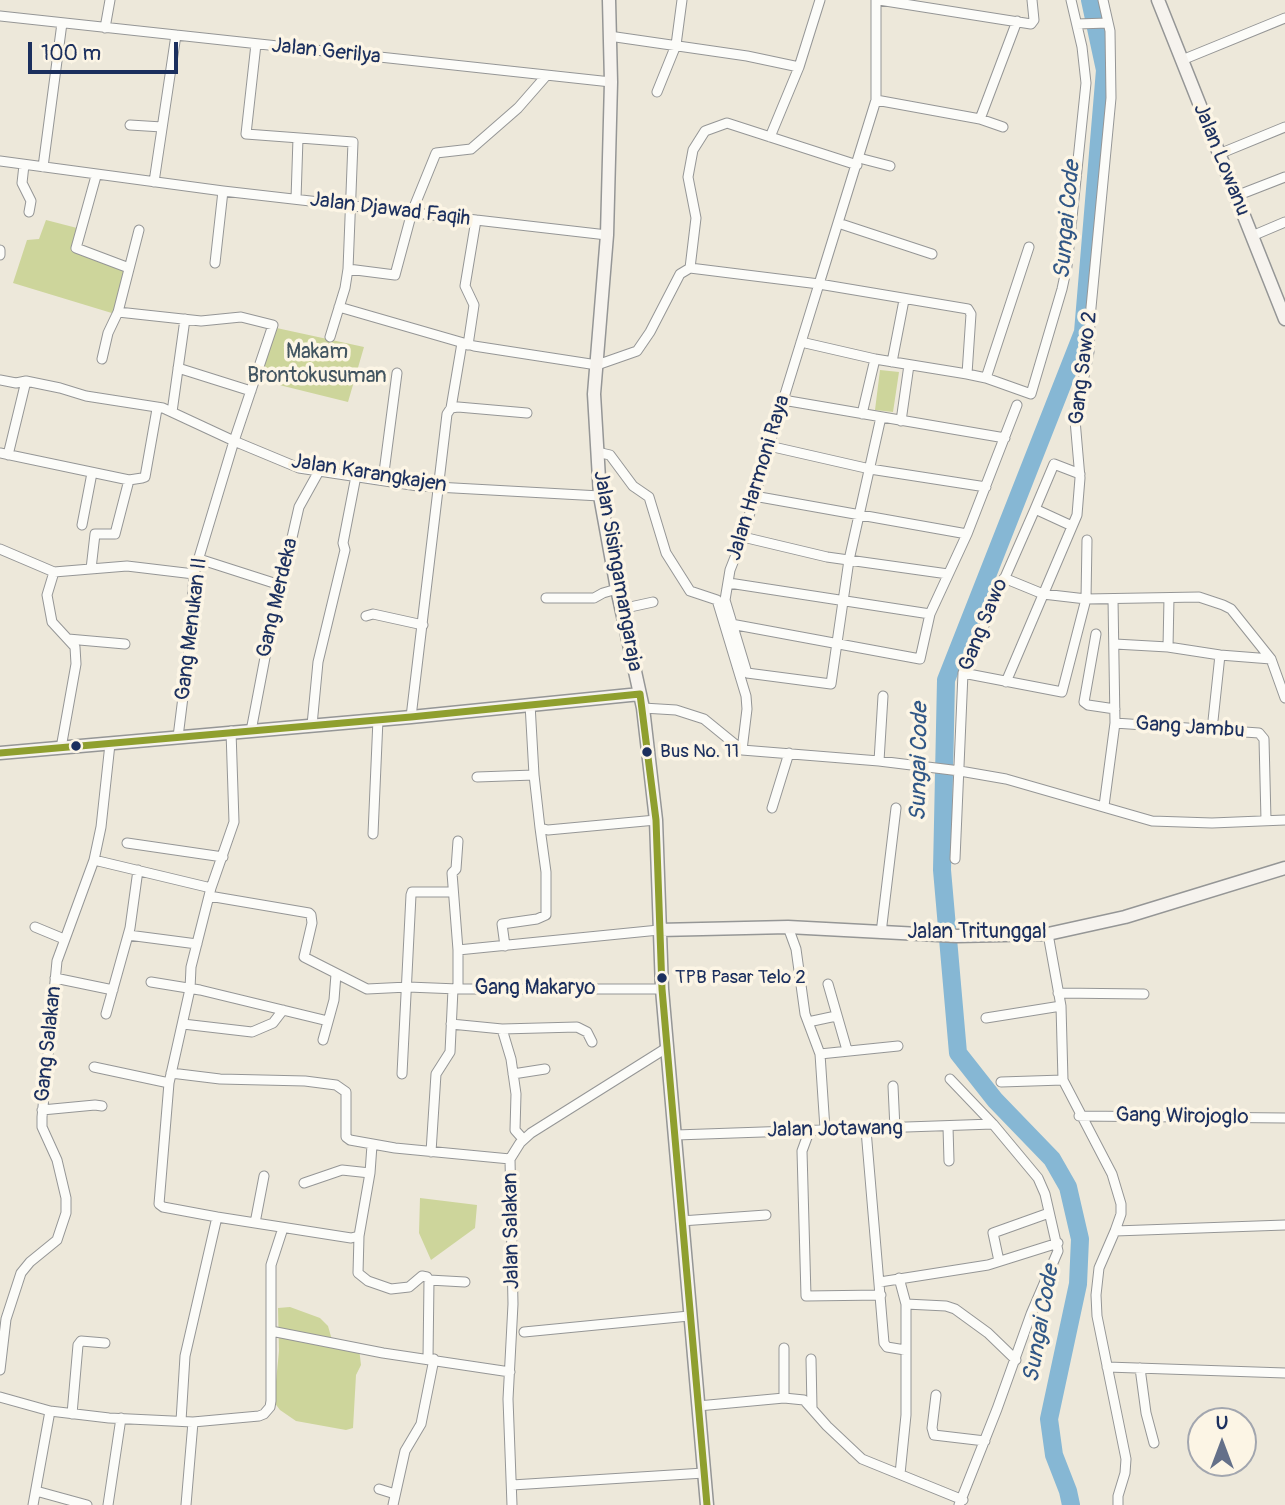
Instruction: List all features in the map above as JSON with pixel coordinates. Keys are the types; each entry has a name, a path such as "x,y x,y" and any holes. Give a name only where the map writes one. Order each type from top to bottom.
{"main road":[{"name":"Jalan Sisingamangaraja","path":"609,0 611,82 607,235 594,394 597,452 600,496 643,708 656,821 662,989 707,1505"},
{"name":"Jalan Lowanu","path":"1158,0 1252,236 1281,296 1285,319"},
{"path":"0,753 640,694"},
{"name":"Jalan Tritunggal","path":"659,930 788,928 957,936 1048,934 1125,917 1285,868"}],"street":[{"path":"106,28 110,0"},
{"path":"657,92 676,46 682,0"},
{"path":"770,137 799,67 820,0"},
{"path":"878,0 1033,23 1032,0"},
{"name":"Jalan Harmoni Raya","path":"835,643 831,684 747,673 725,600 730,570 743,537 876,100 878,0"},
{"path":"801,342 875,359 986,378 1031,394 1067,265 1086,83 1080,24 1071,0"},
{"name":"Gang Sawo 2","path":"1006,682 1077,515 1080,474 1075,420 1089,352 1090,318 1111,115 1112,85 1103,0"},
{"name":"Jalan Gerilya","path":"0,16 611,82"},
{"path":"1182,60 1285,18"},
{"path":"980,119 1017,21"},
{"path":"43,167 62,23"},
{"path":"1080,24 1105,23"},
{"path":"154,182 176,35"},
{"path":"609,36 799,67"},
{"path":"256,44 246,134 353,142 348,269 330,337"},
{"path":"348,269 396,275 412,212 436,153 471,149 519,108 546,76"},
{"path":"876,100 980,119 1003,127"},
{"path":"690,268 696,218 688,177 693,150 705,131 727,123 858,161 890,166"},
{"path":"130,125 162,127"},
{"path":"1219,154 1285,127"},
{"path":"296,199 298,138"},
{"name":"Jalan Djawad Faqih","path":"0,161 96,176 607,235"},
{"path":"24,165 22,183 31,201 29,212"},
{"path":"96,176 76,248 129,268"},
{"path":"1236,196 1285,177"},
{"path":"215,262 223,191"},
{"path":"411,717 447,414 451,408 474,305 465,286 476,219"},
{"path":"1252,236 1285,222"},
{"path":"838,223 932,254"},
{"path":"102,359 108,333 118,312 139,230"},
{"path":"986,378 1029,247"},
{"path":"339,307 465,344 597,365 637,351 680,274 690,268 818,284 970,311 967,374"},
{"path":"892,362 904,300"},
{"path":"118,312 185,319 172,412"},
{"name":"Gang Menukan II","path":"178,737 189,649 194,574 273,325 241,317 210,321 185,319"},
{"path":"862,414 875,359"},
{"path":"901,421 909,365"},
{"path":"178,369 251,391"},
{"path":"383,480 397,373"},
{"name":"Jalan Karangkajen","path":"0,380 26,382 86,396 163,408 299,468 439,488 600,496"},
{"path":"26,382 4,454 92,473 129,480 145,477 157,409"},
{"path":"783,400 1005,438"},
{"path":"731,624 920,659 930,614 967,534 1017,405"},
{"path":"451,408 527,413"},
{"path":"835,643 849,560 881,417"},
{"path":"769,446 870,469 986,487"},
{"path":"597,452 610,455 633,486 649,496 666,553 690,591 716,600 746,696 747,709 741,750"},
{"name":"Gang Sawo","path":"955,859 963,673 1054,464 1080,474"},
{"name":"Gang Merdeka","path":"251,731 280,584 299,507 319,471"},
{"path":"82,525 92,473"},
{"path":"312,725 318,662 345,550 343,543 356,476"},
{"path":"91,569 95,534 115,534 129,480"},
{"path":"754,496 967,534"},
{"path":"1035,509 1072,526"},
{"path":"743,537 827,557 948,573"},
{"path":"963,673 1062,692 1086,599 1087,540"},
{"path":"0,549 54,572 127,566 194,574"},
{"path":"199,559 280,584"},
{"path":"54,572 47,595 52,622 75,647 76,664 61,748"},
{"path":"1003,578 1043,594 1086,599 1199,597 1216,602 1231,609 1271,659 1285,698"},
{"path":"729,583 930,614"},
{"path":"546,598 594,598 617,589"},
{"path":"1168,647 1169,598"},
{"path":"1104,806 1115,723 1114,599"},
{"path":"621,609 653,603"},
{"path":"366,616 373,614 423,625"},
{"path":"1096,634 1084,702 1115,709"},
{"path":"68,639 125,644"},
{"path":"1115,645 1168,647 1271,659"},
{"path":"1212,730 1220,655"},
{"path":"879,761 883,696"},
{"path":"505,946 502,924 544,918 546,915 546,872 534,775 530,704"},
{"path":"643,708 676,710 704,719 741,750 929,766 1006,779 1139,818 1163,822 1212,824 1285,820"},
{"path":"373,834 378,719"},
{"name":"Gang Jambu","path":"1115,723 1254,732 1263,736 1266,820"},
{"path":"231,731 234,822 210,892 191,967 190,989 170,1078 159,1204 217,1217 351,1238 359,1237"},
{"name":"Gang Salakan","path":"0,1370 6,1319 21,1273 57,1240 66,1213 66,1198 57,1160 41,1124 42,1110 57,961 94,860 103,813 110,744"},
{"path":"772,808 789,753"},
{"path":"477,778 534,775"},
{"path":"881,933 896,808"},
{"path":"540,828 548,830 656,821"},
{"path":"431,1152 436,1074 450,1052 458,950 452,892 457,841"},
{"path":"127,843 223,857"},
{"path":"94,860 210,892"},
{"path":"106,1014 128,935 138,870"},
{"name":"Gang Makaryo","path":"210,892 311,915 312,923 304,957 367,989 408,986 455,989 662,989"},
{"path":"402,1074 412,892 452,892"},
{"path":"35,927 64,939"},
{"path":"788,928 796,949 803,1003 820,1054 825,1129"},
{"path":"458,950 659,930"},
{"path":"1048,934 1061,1006 1063,1080 1118,1188 1122,1209 1101,1261 1096,1286 1097,1316 1126,1459 1118,1505"},
{"path":"128,935 197,944"},
{"path":"323,1040 334,1000 336,974"},
{"path":"55,978 113,990"},
{"path":"151,982 328,1021"},
{"path":"828,984 846,1050"},
{"path":"1058,993 1144,994"},
{"path":"986,1018 1061,1006"},
{"path":"183,1024 251,1032 273,1023 283,1010"},
{"path":"808,1022 836,1016"},
{"path":"451,1024 502,1029 577,1027 587,1032 592,1042"},
{"path":"502,1029 513,1074 520,1136"},
{"path":"820,1054 898,1046"},
{"name":"Jalan Salakan","path":"512,1505 508,1399 513,1304 504,1158 520,1136 668,1047"},
{"path":"94,1067 170,1078 336,1084 346,1092 346,1137 372,1145 504,1158"},
{"path":"513,1074 545,1069"},
{"path":"698,1406 784,1398 804,1400 856,1455 961,1502 1031,1314 1058,1255 1058,1243 1038,1178 993,1124 950,1079"},
{"path":"1001,1082 1063,1080"},
{"path":"893,1086 895,1129"},
{"path":"42,1110 95,1105 103,1107"},
{"name":"Gang Wirojoglo","path":"1079,1116 1285,1118"},
{"name":"Jalan Jotawang","path":"676,1135 993,1124"},
{"path":"948,1127 949,1161"},
{"path":"810,1129 802,1151 806,1296 881,1295"},
{"path":"866,1130 885,1345 905,1350"},
{"path":"372,1145 359,1237 358,1273 362,1278 391,1289 409,1287 423,1276 429,1280 465,1282"},
{"path":"304,1183 342,1170 370,1173"},
{"path":"256,1223 264,1176"},
{"path":"999,1261 993,1233 1049,1213"},
{"path":"681,1221 766,1215"},
{"path":"181,1421 184,1363 217,1217"},
{"path":"1115,1231 1285,1225"},
{"path":"0,1397 50,1412 193,1422 259,1416 268,1411 271,1401 271,1265 283,1227"},
{"path":"880,1282 969,1268 1058,1243"},
{"path":"899,1278 906,1304 906,1415 900,1474"},
{"path":"393,1505 405,1451 420,1427 431,1358 429,1280"},
{"path":"906,1304 955,1308 988,1333 1016,1360"},
{"path":"524,1332 689,1316"},
{"path":"271,1331 383,1353 431,1358 510,1373"},
{"path":"72,1414 78,1345 81,1341 105,1343"},
{"path":"784,1348 784,1398"},
{"path":"811,1359 812,1408"},
{"path":"1107,1367 1285,1373"},
{"path":"1140,1368 1146,1413 1154,1443"},
{"path":"936,1395 932,1428 934,1435 985,1441"},
{"path":"33,1505 50,1412"},
{"path":"108,1505 121,1418"},
{"path":"186,1505 193,1422"},
{"path":"512,1485 704,1474"},
{"path":"379,1489 395,1494"},
{"path":"36,1491 87,1505"}],"green space":[{"path":"46,220 77,228 72,249 127,268 115,314 13,283 27,240 39,239"},
{"name":"Makam Brontokusuman","path":"272,327 364,347 348,402 255,379"},
{"path":"880,370 899,372 893,412 875,410"},
{"path":"420,1198 477,1205 475,1228 431,1260 419,1233"},
{"path":"290,1307 320,1318 328,1326 332,1340 359,1348 361,1365 356,1375 353,1428 346,1430 296,1421 280,1410 274,1402 279,1351 278,1308"}],"waterway":[{"name":"Sungai Code","path":"1071,1505 1054,1455 1049,1419 1078,1284 1080,1239 1068,1187 1052,1159 995,1100 958,1053 942,870 946,680 1083,332 1105,70 1090,0"}],"transit line":[{"path":"0,753 640,694 656,820 662,989 707,1505"}],"place":[{"name":"Bus No. 11","path":"647,752"},
{"name":"TPB Pasar Telo 2","path":"662,978"}]}
